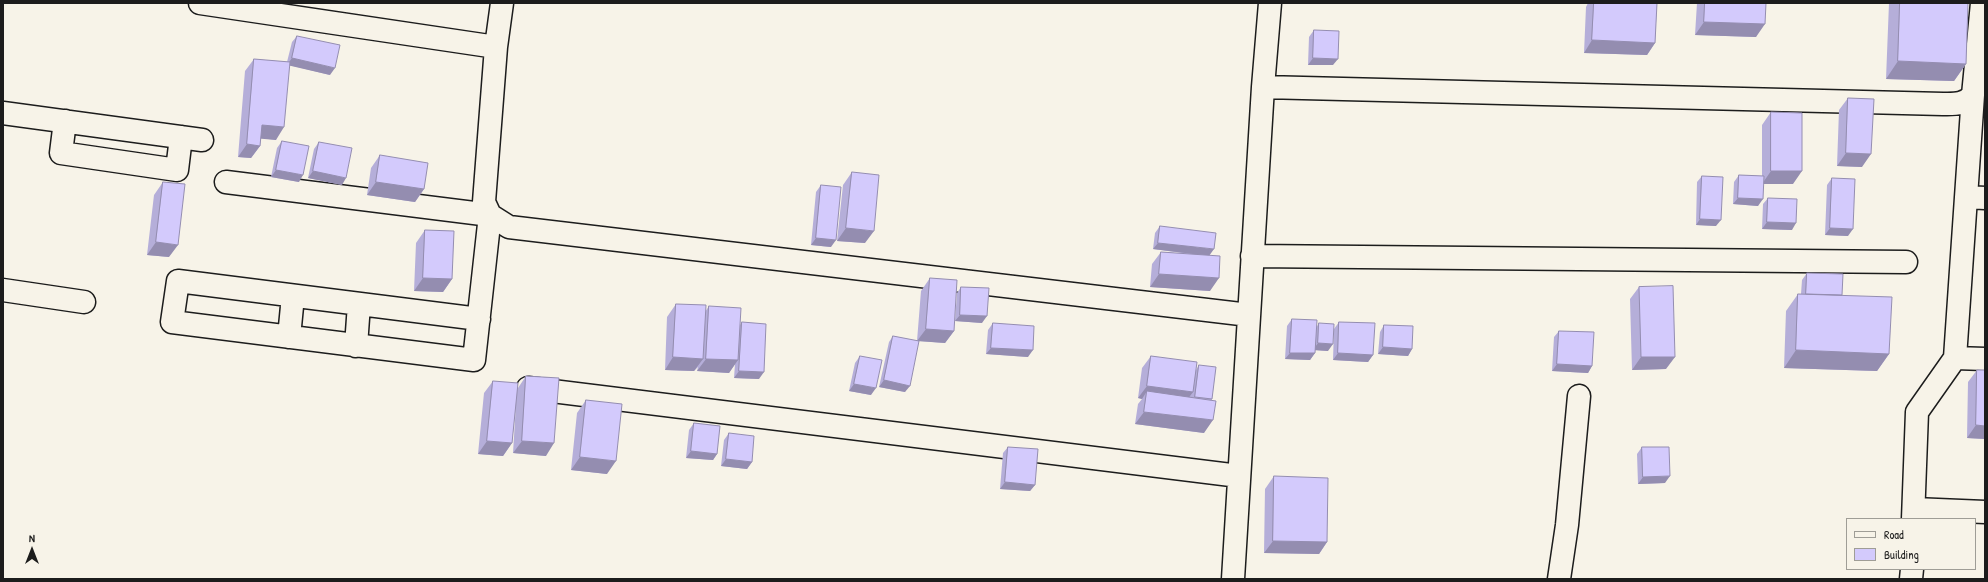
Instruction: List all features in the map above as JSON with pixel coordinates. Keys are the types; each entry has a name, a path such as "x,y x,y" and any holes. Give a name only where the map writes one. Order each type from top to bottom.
{"street":[{"path":"200,3 496,47"},
{"path":"479,319 178,281 172,322 474,360 479,319 490,215 484,202 496,47 502,3"},
{"path":"1233,579 1252,256 1270,3"},
{"path":"1982,3 1981,42 1972,95 1975,198 1955,358 1917,412 1913,514 1985,512"},
{"path":"1263,87 1943,104 1961,104 1968,101 1972,95"},
{"path":"3,113 65,121 191,138 177,170 61,153 65,121"},
{"path":"226,182 490,215 509,227 1249,315"},
{"path":"1252,256 1906,262"},
{"path":"3,290 84,302"},
{"path":"289,337 294,296"},
{"path":"356,346 359,304"},
{"path":"1955,358 1985,359"},
{"path":"504,386 1239,476"},
{"path":"1559,579 1567,525 1579,396"}],"building":[{"path":"1594,3 1657,3 1655,43 1592,40"},
{"path":"1705,3 1766,3 1765,24 1704,22"},
{"path":"1900,3 1968,3 1966,64 1898,61"},
{"path":"1314,30 1339,31 1338,59 1313,58"},
{"path":"297,36 340,45 335,68 292,58"},
{"path":"254,59 290,62 284,127 262,125 260,146 247,144"},
{"path":"1848,98 1874,99 1871,154 1846,153"},
{"path":"1771,112 1802,113 1802,171 1771,171"},
{"path":"282,141 309,146 303,175 276,170"},
{"path":"319,142 352,148 346,178 313,171"},
{"path":"380,155 428,163 424,189 376,182"},
{"path":"852,172 879,175 874,231 846,228"},
{"path":"1739,175 1764,176 1763,199 1738,198"},
{"path":"1702,176 1723,177 1721,220 1700,219"},
{"path":"1832,178 1855,179 1853,229 1830,228"},
{"path":"163,182 185,184 178,245 156,242"},
{"path":"821,185 841,187 836,240 816,238"},
{"path":"1768,198 1797,199 1796,223 1767,222"},
{"path":"1160,226 1216,233 1214,249 1158,243"},
{"path":"425,230 454,231 452,279 423,278"},
{"path":"1161,252 1220,256 1219,278 1159,274"},
{"path":"1807,273 1843,274 1842,295 1806,294"},
{"path":"930,278 957,280 954,331 926,329"},
{"path":"1673,286 1675,357 1641,357 1639,287"},
{"path":"961,287 989,288 987,316 960,315"},
{"path":"1798,294 1892,297 1889,354 1796,350"},
{"path":"676,304 706,305 703,359 673,357"},
{"path":"709,306 741,308 738,360 706,359"},
{"path":"1292,319 1317,320 1315,353 1290,353"},
{"path":"742,322 766,324 764,372 739,371"},
{"path":"1339,322 1375,323 1373,355 1338,353"},
{"path":"993,323 1034,326 1033,350 991,348"},
{"path":"1319,323 1334,324 1333,344 1318,343"},
{"path":"1384,325 1413,326 1412,349 1383,347"},
{"path":"1559,331 1594,332 1592,366 1557,364"},
{"path":"893,336 919,341 910,386 884,380"},
{"path":"860,356 882,360 876,388 854,384"},
{"path":"1151,356 1197,362 1193,392 1147,386"},
{"path":"1199,365 1216,367 1212,399 1195,397"},
{"path":"1977,370 1985,370 1985,426 1976,425"},
{"path":"526,376 559,378 554,443 522,441"},
{"path":"493,381 518,383 512,443 487,441"},
{"path":"1147,391 1216,401 1213,420 1144,412"},
{"path":"586,400 622,404 616,461 580,457"},
{"path":"694,423 720,426 717,454 691,451"},
{"path":"729,433 754,436 752,462 726,459"},
{"path":"1008,447 1038,449 1035,485 1005,482"},
{"path":"1642,447 1669,447 1670,476 1643,477"},
{"path":"1274,476 1328,478 1327,542 1273,541"}]}
